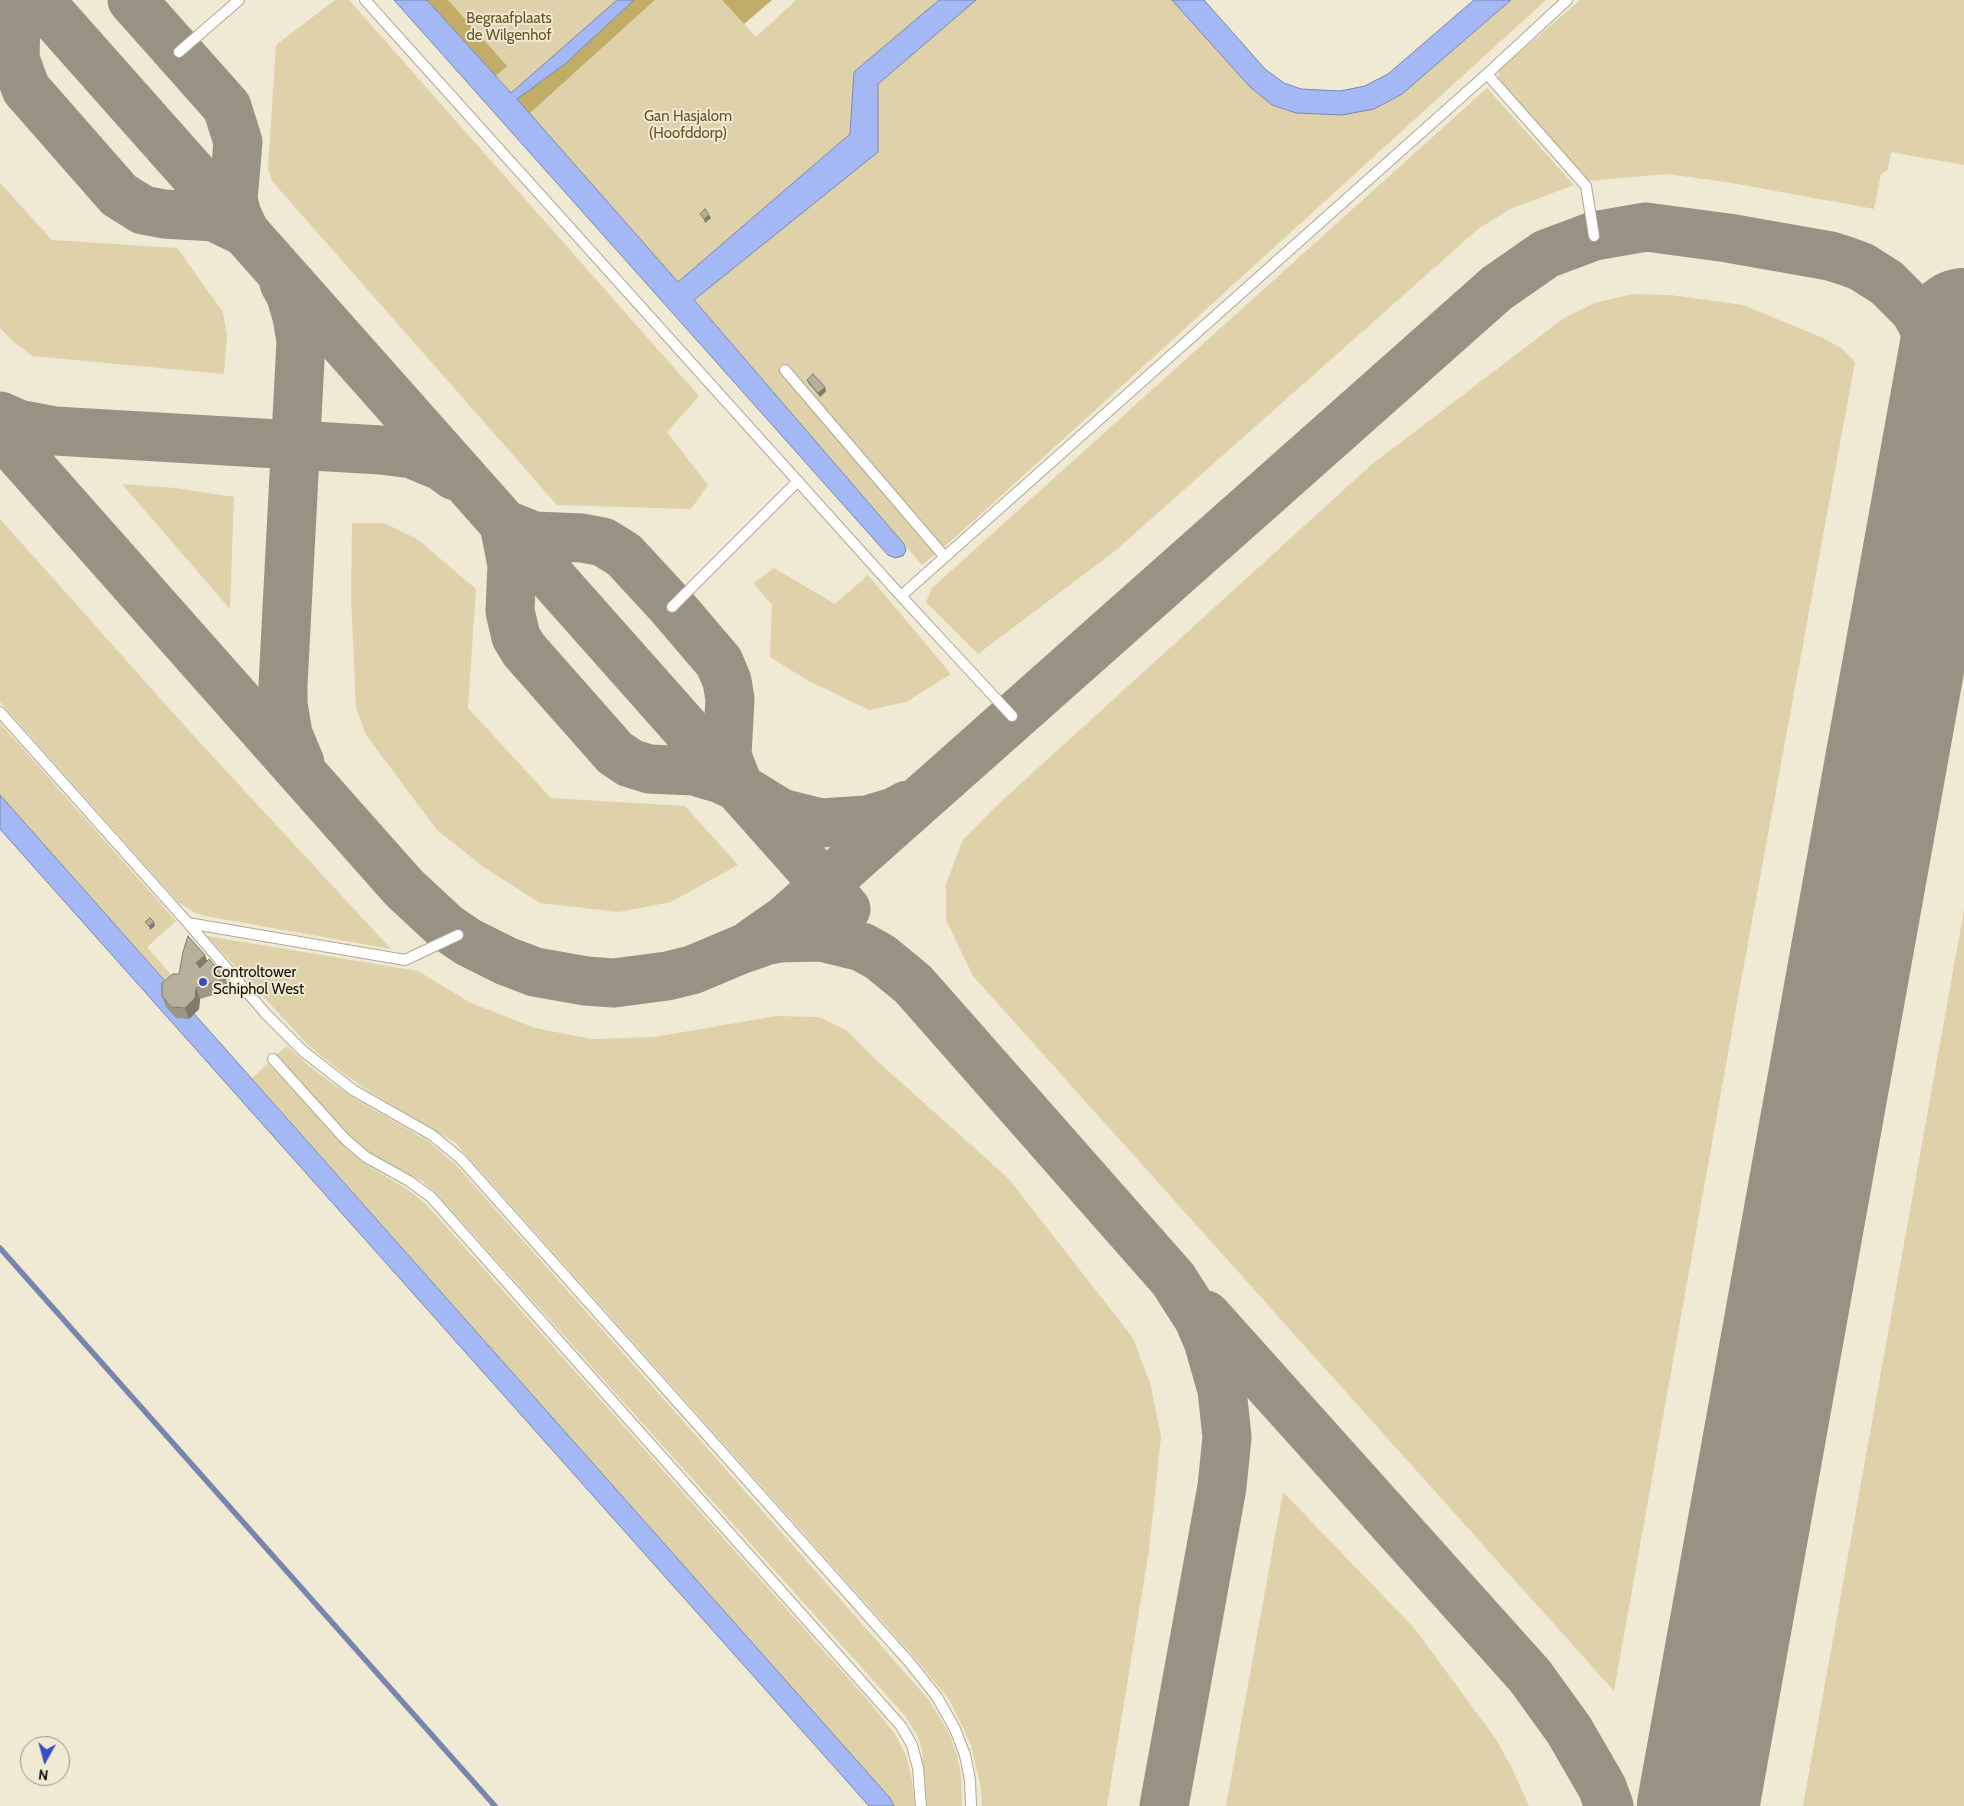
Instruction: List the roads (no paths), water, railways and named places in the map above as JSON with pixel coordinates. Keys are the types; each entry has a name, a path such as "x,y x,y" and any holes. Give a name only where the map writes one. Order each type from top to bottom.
{"lane":[{"path":"179,52 239,0"},
{"path":"365,0 901,596 1012,716"},
{"path":"901,596 1487,74 1567,0"},
{"path":"1487,74 1586,186 1594,236"},
{"path":"785,370 944,556"},
{"path":"672,607 798,481"},
{"path":"0,712 188,923 266,1014 304,1051 353,1090 432,1135 461,1159 910,1663 937,1697 955,1729 965,1755 970,1780 971,1806"},
{"path":"188,923 405,960 458,935"},
{"path":"273,1059 345,1139 366,1158 409,1181 431,1196 901,1726 912,1745 918,1768 921,1806"}],"water":[{"path":"394,0 427,0 511,93 617,0 634,0 565,64 517,99 678,282 850,134 854,72 939,0 976,0 878,84 878,152 694,300 904,544 906,550 903,556 895,558 888,555"},
{"path":"1172,0 1204,0 1265,69 1284,83 1301,89 1340,91 1365,86 1388,74 1474,0 1511,0 1402,94 1374,109 1342,115 1296,113 1272,105 1249,86"},
{"path":"0,795 890,1798 894,1806 869,1806 0,829"}],"waterway":[{"path":"0,1248 495,1806"}],"place":[{"name":"Controltower Schiphol West","path":"203,982"}],"park label":[{"name":"Begraafplaats de Wilgenhof","path":"509,28"},
{"name":"Gan Hasjalom (Hoofddorp)","path":"688,126"}]}
